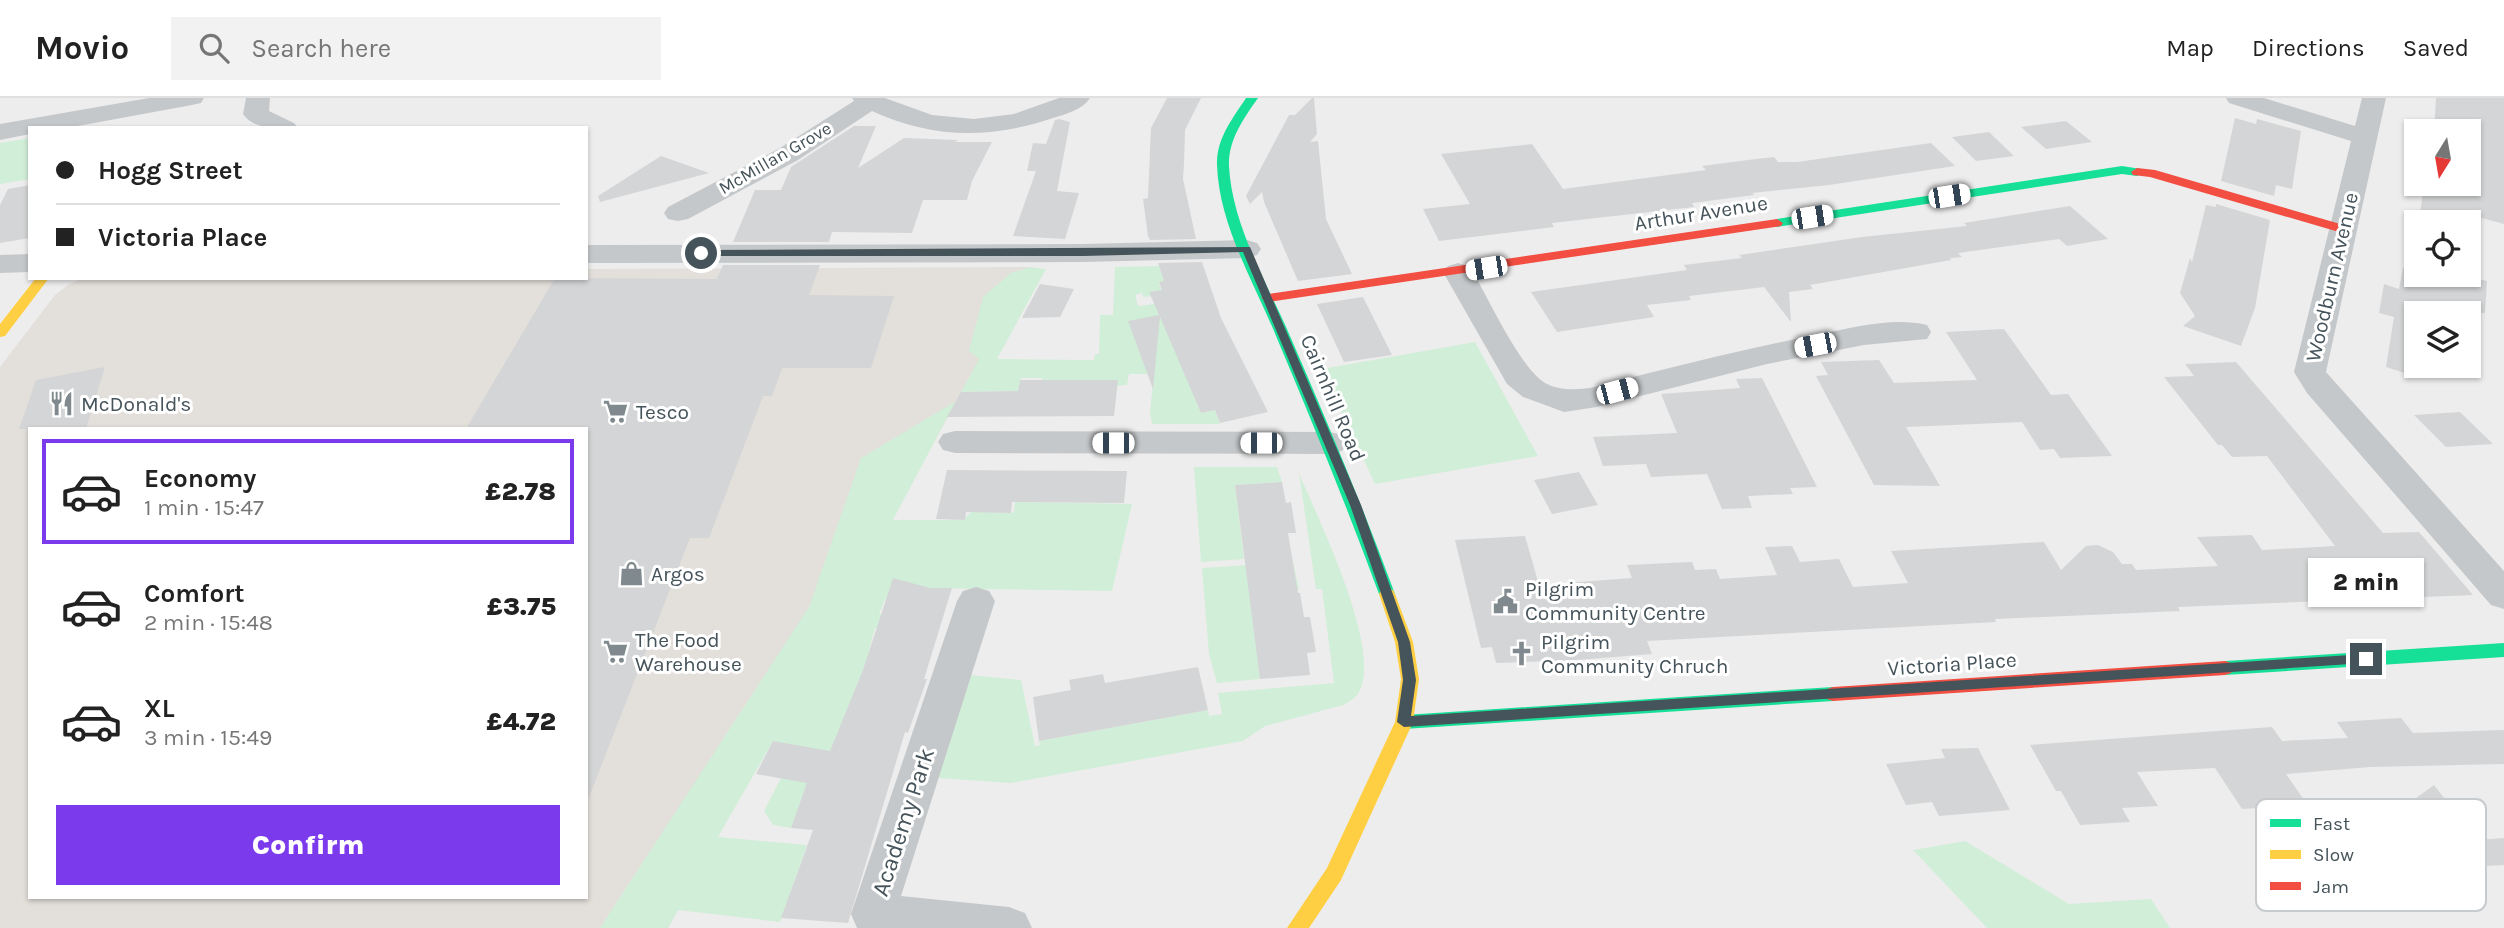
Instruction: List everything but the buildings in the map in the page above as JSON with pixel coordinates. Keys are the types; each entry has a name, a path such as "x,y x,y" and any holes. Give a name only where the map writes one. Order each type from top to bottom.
{"street":[{"path":"33,126 192,98"},
{"path":"258,98 256,114 281,126"},
{"path":"868,100 937,126 994,128 1019,122 1078,98"},
{"name":"Cairnhill Road","path":"1252,98 1227,136 1223,162 1226,189 1247,249 1330,443 1404,642 1410,680 1404,722 1361,820 1334,874 1297,928"},
{"path":"2238,98 2364,137"},
{"name":"Woodburn Avenue","path":"2374,98 2310,366 2313,379 2504,595"},
{"name":"McMillan Grove","path":"678,212 789,154 868,100"},
{"path":"0,132 28,127"},
{"name":"Arthur Avenue","path":"1268,298 1458,272 2122,170 2151,173 2343,229"},
{"path":"588,254 1094,253 1247,249"},
{"path":"0,264 28,263"},
{"path":"1458,272 1518,377 1534,390 1564,401 1597,396 1767,354 1864,335 1916,332"},
{"path":"0,333 41,280"},
{"path":"955,442 1330,443"},
{"name":"Academy Park","path":"976,601 873,914 1009,928"},
{"name":"Victoria Place","path":"1404,722 2504,650"}],"shaded area":[{"path":"1030,267 668,928 0,928 0,367 55,295 78,280 588,280 588,269"}],"green space":[{"path":"28,138 28,179 0,184 0,143"},
{"path":"1159,266 1164,281 1159,283 1163,295 1135,295 1138,306 1170,302 1194,396 1201,413 1215,410 1220,424 1152,424 1150,412 1154,374 1129,374 1127,385 1040,391 1042,378 1021,378 1018,391 961,392 979,359 969,351 983,297 1011,273 1030,267 1046,269 997,359 1094,360 1095,354 1099,354 1100,315 1113,315 1115,267"},
{"path":"1475,342 1538,456 1375,484 1322,369"},
{"path":"956,401 893,520 964,520 976,506 976,512 1011,513 1014,512 1015,502 1132,504 1112,591 923,588 896,599 885,599 879,614 891,615 887,628 875,628 869,650 862,711 812,775 791,828 773,825 764,811 781,778 773,741 718,837 807,845 780,922 678,910 668,928 600,928 809,607 861,458"},
{"path":"1194,467 1277,467 1282,482 1235,485 1244,559 1201,562"},
{"path":"1299,473 1332,550 1355,615 1364,672 1359,692 1354,698 1343,705 1265,726 1243,741 1011,783 938,778 970,675 1021,680 1035,746 1040,745 1039,741 1208,710 1209,716 1222,714 1218,693 1334,683 1322,589 1316,589"},
{"path":"1293,562 1299,589 1254,592 1260,679 1217,683 1209,654 1202,568"},
{"path":"1965,841 2069,904 2151,899 2170,928 1987,928 1913,850"}],"traffic: fast":[{"path":"1252,98 1232,129 1223,155 1225,185 1230,205 1245,247 1335,459 1387,594"},
{"path":"1777,223 2122,170 2137,172"},
{"path":"2225,668 2504,650"},
{"path":"1404,722 1833,694"}],"traffic: slow":[{"path":"0,333 41,280"},
{"path":"1297,928 1334,874 1404,722 1410,679 1404,642 1387,594"}],"traffic: jam":[{"path":"2137,172 2151,173 2343,229"},
{"path":"1268,298 1777,223"},
{"path":"1833,694 2225,668"}],"place":[{"name":"McDonald's","path":"61,404"},
{"name":"Tesco","path":"616,412"},
{"name":"Argos","path":"631,574"},
{"name":"Pilgrim Community Centre","path":"1505,601"},
{"name":"The Food Warehouse","path":"615,652"},
{"name":"Pilgrim Community Chruch","path":"1521,654"}],"route":[{"path":"701,253 972,254 1247,249 1356,505 1404,642 1410,680 1404,722 2366,659"}]}
